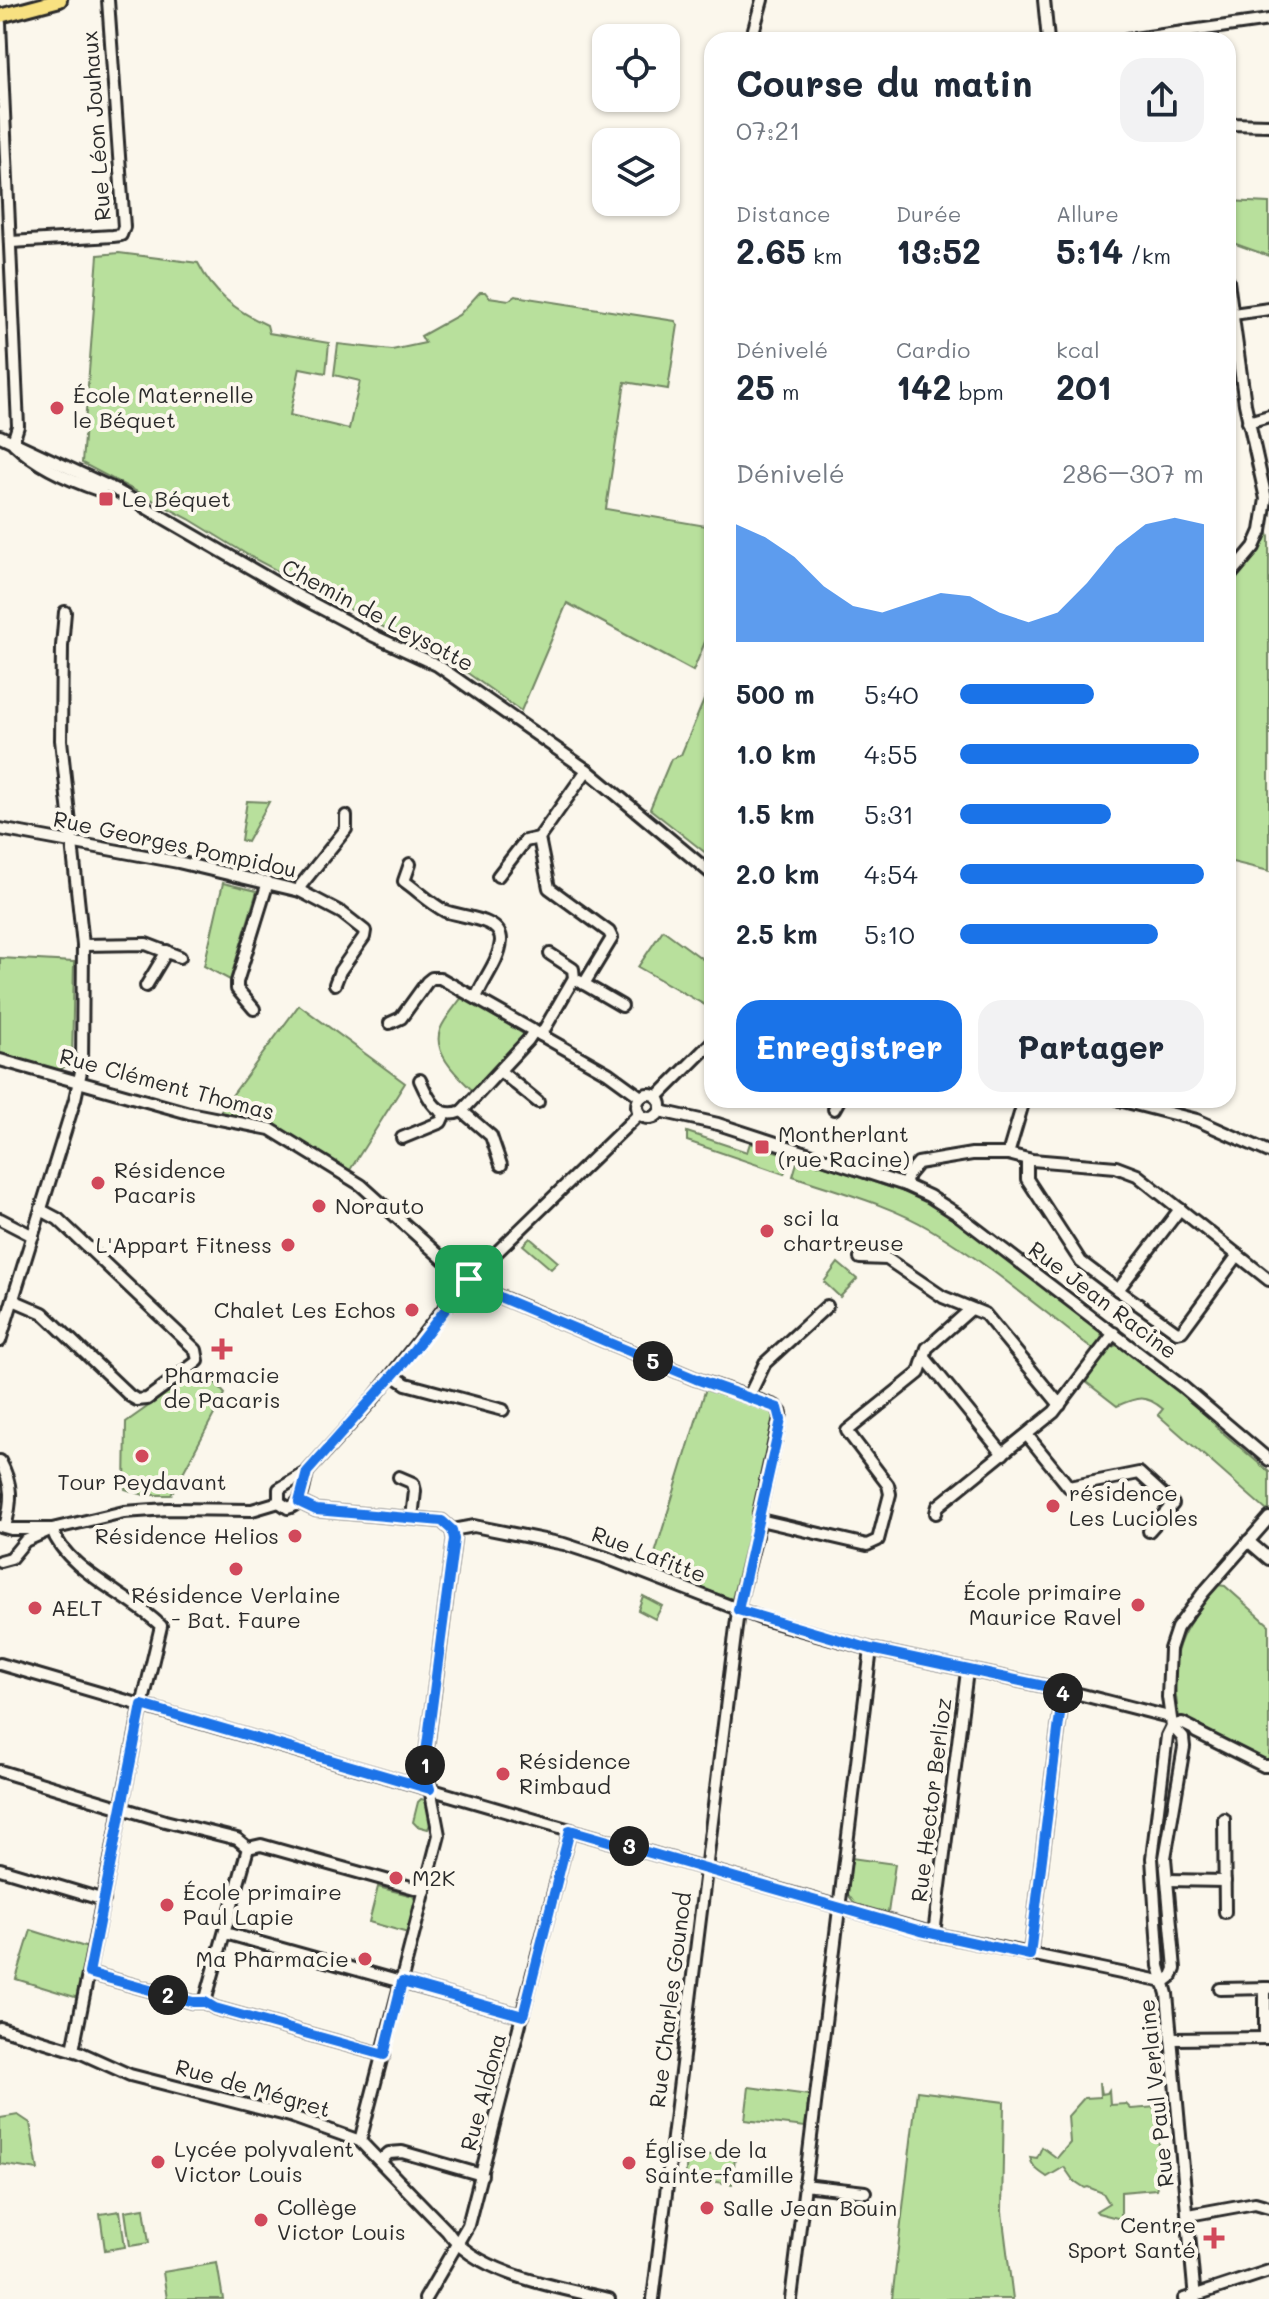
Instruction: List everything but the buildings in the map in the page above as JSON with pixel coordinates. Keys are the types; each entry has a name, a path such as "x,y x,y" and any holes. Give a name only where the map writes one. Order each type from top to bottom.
{"main road":[{"path":"0,16 60,0"}],"street":[{"name":"Rue Léon Jouhaux","path":"11,242 121,235 124,227 108,0"},
{"path":"753,32 762,0"},
{"path":"1044,0 1047,32"},
{"path":"1209,32 1269,20"},
{"path":"0,23 18,423 13,442"},
{"path":"1236,124 1269,125"},
{"path":"1236,314 1269,309"},
{"path":"1236,336 1248,422 1265,488 1266,511 1254,547 1236,568"},
{"path":"1248,422 1269,416"},
{"name":"Chemin de Leysotte","path":"0,436 13,442 25,454 81,484 126,498 355,627 437,665 587,770 704,867"},
{"path":"0,1341 82,1067 83,945 60,725 65,612"},
{"path":"498,876 525,841 539,838 587,770"},
{"path":"300,891 301,885 346,829 346,816"},
{"name":"Rue Georges Pompidou","path":"0,829 300,891 342,913 365,931 335,984"},
{"path":"420,1080 435,1108 445,1113 462,1111 537,1033 612,938 609,932 549,888 539,838"},
{"path":"410,864 404,881 444,910 494,926 499,932 501,940 494,965 476,998"},
{"path":"254,1009 237,989 237,982 268,882"},
{"path":"83,945 146,944 180,957"},
{"path":"146,986 167,951"},
{"path":"550,954 573,969 579,981 622,1006"},
{"path":"390,1023 401,1018 432,978 440,978 608,1073 641,1097"},
{"path":"657,1097 704,1050"},
{"name":"Rue Clément Thomas","path":"0,1060 189,1113 270,1129 361,1185 481,1289 696,1379 749,1396"},
{"path":"500,1071 538,1102"},
{"path":"651,1094 657,1097 661,1103 660,1111 652,1118 639,1114 636,1107 641,1097 651,1094"},
{"path":"1008,1154 1022,1108"},
{"path":"1150,1108 1197,1120 1269,1152"},
{"path":"462,1111 491,1136 501,1165"},
{"name":"Rue Jean Racine","path":"660,1111 718,1124 905,1185 929,1196 1114,1333 1269,1460"},
{"path":"402,1138 441,1122 445,1113"},
{"path":"279,1502 279,1489 307,1472 393,1375 469,1279 639,1114"},
{"path":"905,1185 912,1169 925,1161 972,1154 1008,1154 1027,1159 1123,1169 1137,1175 1269,1280"},
{"path":"1027,1159 1027,1179 1081,1262 1177,1332 1182,1331 1238,1255"},
{"path":"1118,1290 1180,1209"},
{"path":"13,1300 43,1313 137,1400 147,1399 194,1365 199,1357 196,1350 58,1219 41,1210"},
{"path":"0,1219 33,1236"},
{"path":"860,1258 887,1259 943,1297 985,1314 1060,1405"},
{"path":"749,1396 765,1363 827,1306"},
{"path":"760,1520 867,1545 878,1540 890,1494 888,1485 847,1431 919,1373 927,1348 971,1309"},
{"path":"936,1513 938,1506 1060,1405 1114,1333"},
{"path":"925,1358 1003,1454"},
{"path":"393,1375 406,1384 503,1410"},
{"name":"Rue Charles Gounod","path":"653,2299 738,1610 781,1413 775,1406 749,1396"},
{"path":"1027,1435 1069,1487 1139,1473 1173,1504 1149,1531"},
{"path":"0,1461 12,1495 5,1527"},
{"path":"279,1502 288,1508 300,1499 307,1472"},
{"path":"399,1477 413,1483 412,1518"},
{"path":"286,1484 297,1487 300,1499"},
{"name":"Rue Lafitte","path":"300,1499 316,1510 442,1521 452,1530 474,1526 572,1547 738,1610 871,1649 1063,1690 1182,1723 1269,1766"},
{"path":"0,1561 11,1558 17,1548 30,1538 52,1529 124,1512 252,1510 279,1502"},
{"name":"Rue Paul Verlaine","path":"1191,2298 1189,2215 1171,2039 1158,1955 1152,1858 1170,1721 1167,1673 1177,1628 1203,1593 1269,1518"},
{"path":"5,1527 52,1529"},
{"path":"5,1527 16,1537 17,1548"},
{"path":"52,1529 57,1542 80,1565 161,1626 142,1705 73,2050"},
{"path":"360,2141 439,1835 425,1772 454,1539 452,1530"},
{"path":"1248,1541 1269,1559"},
{"path":"791,2299 871,1649"},
{"path":"0,1664 934,1934 1164,1982"},
{"name":"Rue Hector Berlioz","path":"934,1934 967,1671"},
{"path":"1030,1955 1063,1690"},
{"path":"1170,1721 1183,1738 1196,1732"},
{"name":"Rue Paul Verlaine","path":"1164,1982 1172,1976 1176,1960 1165,1858 1183,1738"},
{"path":"0,1771 165,1821 237,1839 248,1848"},
{"path":"1224,1819 1225,1912"},
{"name":"Rue Aldona","path":"425,2299 468,2225 570,1830"},
{"path":"248,1848 261,1845 425,1891"},
{"path":"205,2002 248,1848"},
{"path":"0,1869 104,1900"},
{"path":"1167,1880 1225,1881"},
{"path":"225,1933 523,2016"},
{"path":"89,1973 193,2002 205,2002 215,2008 384,2055"},
{"path":"1171,2039 1267,2038 1267,1988 1220,1989"},
{"name":"Rue de Mégret","path":"0,2028 73,2050 130,2075 290,2116 360,2141 447,2231 456,2245"},
{"path":"380,2161 389,2153 402,2152 482,2175"},
{"path":"804,2185 865,2192"},
{"path":"1189,2215 1255,2203 1269,2207"},
{"path":"456,2245 470,2255 523,2277 609,2299"},
{"path":"1191,2298 1269,2271"}],"green space":[{"path":"1236,201 1269,203 1269,256 1236,244"},
{"path":"119,253 198,263 218,292 245,314 267,325 269,333 329,343 326,373 300,368 290,415 349,429 360,381 334,375 338,344 392,350 425,343 421,336 459,315 480,292 485,292 489,297 509,300 515,296 675,321 678,325 668,389 625,382 606,509 704,526 704,644 693,671 567,603 521,711 459,667 82,463 98,255"},
{"path":"1267,530 1269,871 1236,863 1236,578 1258,552"},
{"path":"704,700 704,852 650,809 671,759 681,755"},
{"path":"247,801 269,802 247,842 241,840"},
{"path":"223,883 257,891 230,980 204,966"},
{"path":"663,930 704,960 704,1004 638,967"},
{"path":"0,958 74,962 72,1061 60,1070 0,1054"},
{"path":"462,997 525,1035 473,1091 448,1064 440,1048 440,1030"},
{"path":"299,1005 405,1083 350,1170 259,1118 219,1113"},
{"path":"687,1132 747,1152 750,1143 790,1156 784,1174 687,1141"},
{"path":"801,1158 916,1196 940,1209 1098,1327 1101,1343 1093,1349 972,1256 914,1220 793,1176"},
{"path":"530,1238 558,1262 551,1269 523,1245"},
{"path":"838,1263 857,1279 840,1297 824,1282"},
{"path":"1117,1345 1141,1358 1168,1379 1217,1421 1215,1426 1269,1472 1267,1511 1158,1415 1163,1409 1157,1404 1141,1398 1117,1406 1086,1382 1109,1348"},
{"path":"212,1379 225,1394 171,1495 144,1495 125,1489 126,1422 184,1381"},
{"path":"706,1388 778,1415 732,1599 650,1570"},
{"path":"1218,1585 1225,1586 1269,1625 1269,1761 1179,1716 1175,1675 1179,1644"},
{"path":"643,1596 662,1606 655,1619 638,1610"},
{"path":"421,1799 425,1800 431,1822 428,1829 413,1822"},
{"path":"851,1858 895,1864 888,1913 855,1904 847,1893"},
{"path":"378,1887 413,1896 416,1902 408,1933 369,1922"},
{"path":"31,1930 88,1948 78,1998 16,1979"},
{"path":"1099,2082 1101,2094 1109,2090 1110,2105 1126,2104 1131,2109 1157,2107 1158,2183 1156,2189 1121,2192 1121,2219 1096,2211 1109,2203 1103,2193 1085,2188 1073,2180 1064,2167 1047,2177 1034,2167 1030,2157 1037,2158 1042,2147 1057,2158 1070,2143 1068,2116 1084,2098 1100,2097"},
{"path":"749,2087 809,2095 805,2127 745,2120"},
{"path":"917,2091 1004,2102 1002,2212 1013,2299 892,2299"},
{"path":"18,2115 30,2123 38,2170 0,2164 0,2118"},
{"path":"688,2152 735,2158 732,2184 685,2178"},
{"path":"144,2208 149,2243 130,2246 125,2211"},
{"path":"120,2211 125,2247 105,2250 100,2214"},
{"path":"217,2263 223,2299 167,2299 163,2272"}],"place":[{"name":"École Maternelle le Béquet","path":"57,408"},
{"name":"Le Béquet","path":"106,499"},
{"name":"Montherlant (rue Racine)","path":"762,1147"},
{"name":"Résidence Pacaris","path":"98,1183"},
{"name":"Norauto","path":"319,1206"},
{"name":"sci la chartreuse","path":"767,1231"},
{"name":"L'Appart Fitness","path":"288,1245"},
{"name":"Chalet Les Echos","path":"412,1310"},
{"name":"Pharmacie de Pacaris","path":"222,1349"},
{"name":"Tour Peydavant","path":"142,1456"},
{"name":"résidence Les Lucioles","path":"1053,1506"},
{"name":"Résidence Helios","path":"295,1536"},
{"name":"Résidence Verlaine - Bat. Faure","path":"236,1569"},
{"name":"École primaire Maurice Ravel","path":"1138,1605"},
{"name":"AELT","path":"35,1608"},
{"name":"Résidence Rimbaud","path":"503,1774"},
{"name":"M2K","path":"396,1878"},
{"name":"École primaire Paul Lapie","path":"167,1905"},
{"name":"Ma Pharmacie","path":"365,1959"},
{"name":"Lycée polyvalent Victor Louis","path":"158,2162"},
{"name":"Église de la Sainte-famille","path":"629,2163"},
{"name":"Salle Jean Bouin","path":"707,2208"},
{"name":"Collège Victor Louis","path":"261,2220"},
{"name":"Centre Sport Santé","path":"1214,2238"}],"route":[{"path":"469,1279 497,1296 696,1379 778,1408 781,1420 738,1610 871,1649 1063,1690 1030,1955 921,1931 570,1830 523,2016 402,1982 384,2055 215,2008 205,2002 193,2002 89,1973 142,1705 430,1789 425,1772 426,1753 454,1534 450,1526 442,1521 316,1510 299,1502 307,1472 402,1365 469,1279"}]}
